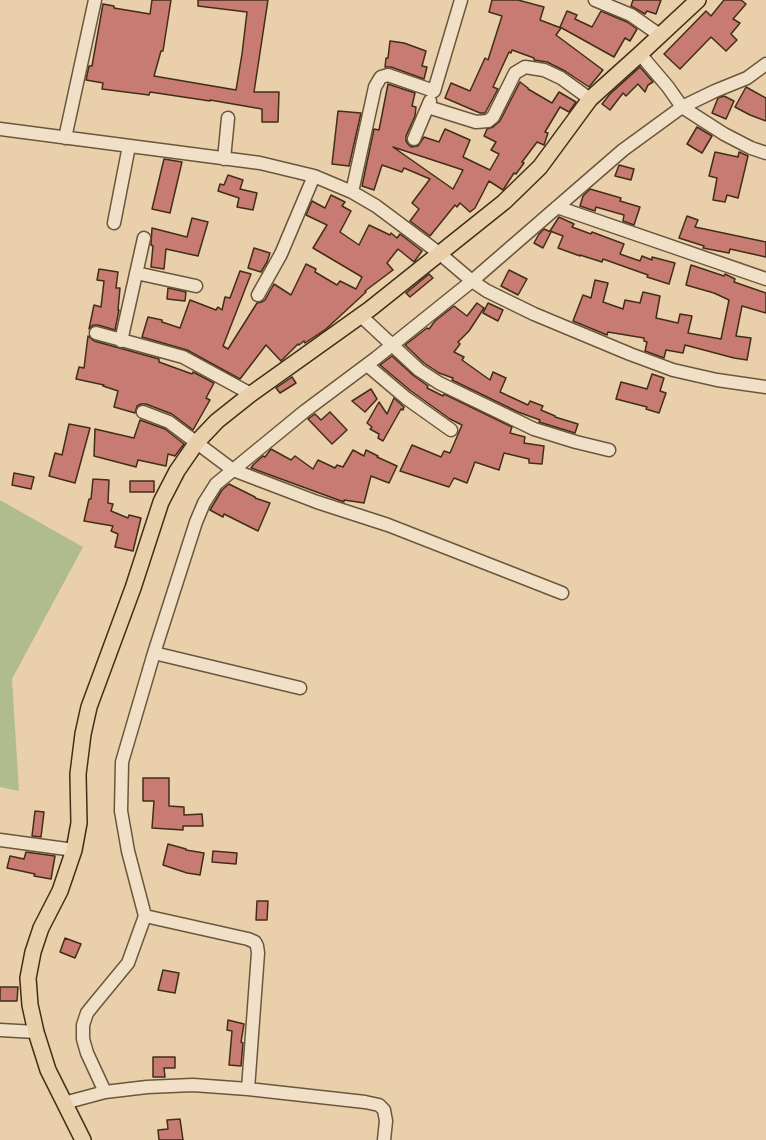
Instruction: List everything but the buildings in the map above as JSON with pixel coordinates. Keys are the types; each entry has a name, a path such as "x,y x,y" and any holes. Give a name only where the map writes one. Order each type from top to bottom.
{"main road":[{"path":"83,1140 69,1102 48,1070 30,1005 28,978 41,928 60,891 74,850 79,823 78,774 89,707 133,588 160,502 177,471 202,446 217,421 443,256 540,167 590,99 699,0"}],"street":[{"path":"65,138 95,0"},
{"path":"414,139 434,91 461,0"},
{"path":"596,0 631,15 660,36"},
{"path":"640,54 680,104 724,134 750,148 766,153"},
{"path":"103,1092 87,1053 83,1039 83,1025 87,1013 128,963 145,916 128,851 121,811 122,762 196,522 216,484 230,467 392,345 680,104 747,78 766,64"},
{"path":"428,106 476,122 488,121 493,117 515,73 525,67 544,70 561,78 590,99"},
{"path":"352,192 375,87 381,77 388,75 434,91"},
{"path":"224,159 228,118"},
{"path":"0,129 260,163 314,176 352,192 393,217 469,279 487,291 534,314 662,366 717,380 766,387"},
{"path":"114,223 129,146"},
{"path":"258,295 281,254 314,176"},
{"path":"557,207 766,279"},
{"path":"121,340 144,238"},
{"path":"136,273 196,286"},
{"path":"361,315 419,370 439,383 534,429 609,450"},
{"path":"96,333 183,357 251,394"},
{"path":"367,365 406,398 451,430"},
{"path":"143,412 169,422 230,467 562,592"},
{"path":"154,653 300,688"},
{"path":"0,840 74,850"},
{"path":"145,916 255,942 258,953 248,1089"},
{"path":"0,1030 36,1032"},
{"path":"69,1102 103,1092 193,1085 365,1101 379,1105 384,1110 386,1121 384,1140"}],"green space":[{"path":"0,500 83,547 12,679 19,791 0,787"}]}
